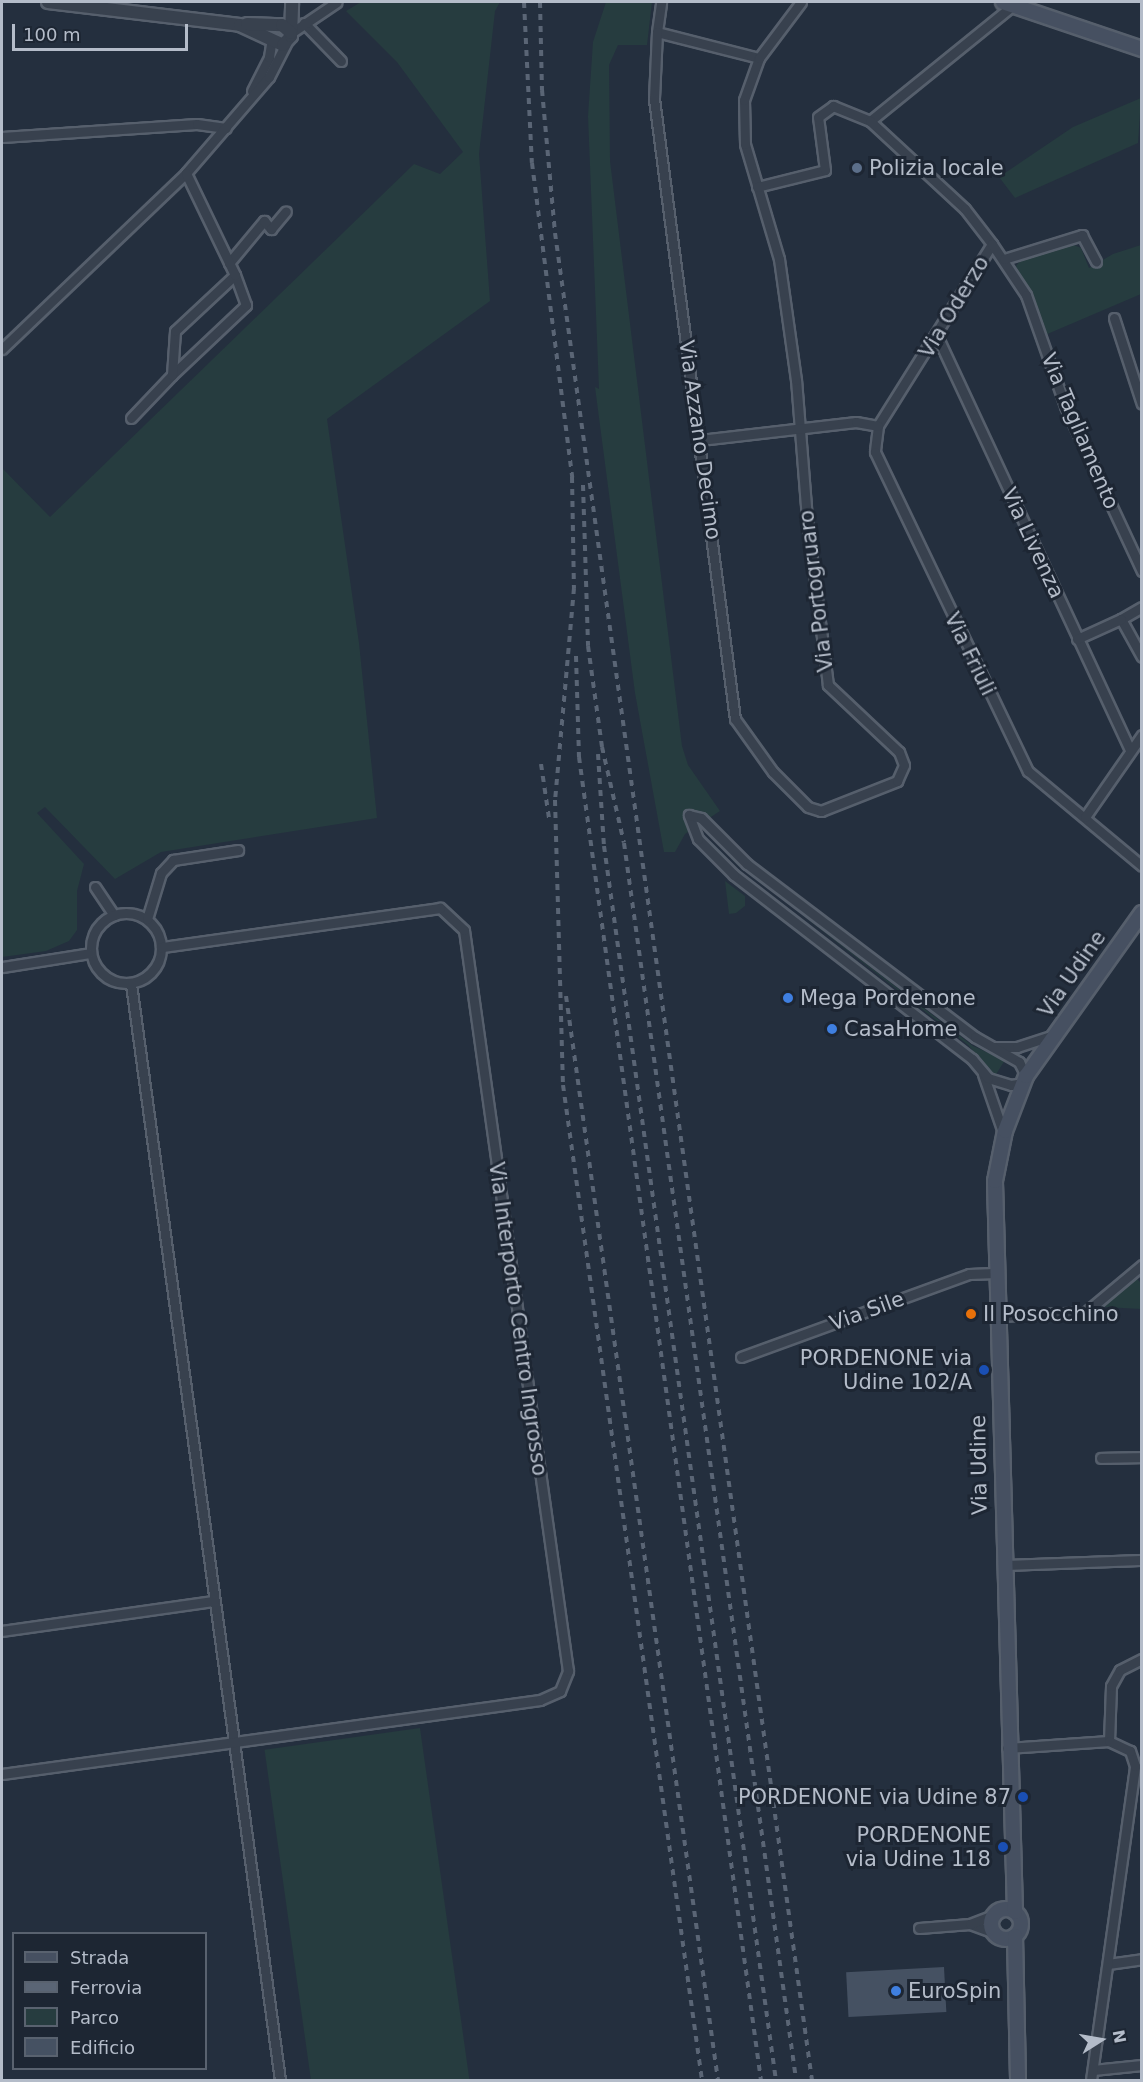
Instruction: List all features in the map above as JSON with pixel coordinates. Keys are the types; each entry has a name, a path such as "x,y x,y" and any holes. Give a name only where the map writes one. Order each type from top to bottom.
{"main road":[{"path":"1008,3 1142,49"},
{"name":"Via Udine","path":"1004,1912 1011,1879 995,1273 995,1181 1004,1136 1025,1080 1142,913"},
{"path":"1004,1912 1021,1924 1005,1936"},
{"path":"1004,1912 1005,1936 1014,1971 1018,2080"}],"street":[{"path":"48,2 240,25 274,33 288,39"},
{"path":"243,106 266,64 274,33 290,2"},
{"path":"288,39 290,2"},
{"path":"2,350 186,173 269,77 288,39 304,23 337,2"},
{"name":"Via Azzano Decimo","path":"661,2 657,32 654,99 735,719 772,772 808,807 821,811"},
{"name":"Via Portogruaro","path":"801,2 759,58 744,100 745,144 778,259 802,429 807,519 828,686 899,752 904,765 897,782 821,811"},
{"path":"870,121 1008,3"},
{"path":"304,23 341,61"},
{"path":"274,33 285,26 288,39"},
{"path":"657,32 759,58"},
{"name":"Via Oderzo","path":"757,187 825,170 819,113 833,106 870,121 965,209 992,243 937,336 878,426"},
{"path":"2,138 197,124 226,128"},
{"path":"131,418 172,375 246,305 235,275 186,173"},
{"path":"229,263 264,221 272,229 286,211"},
{"path":"1004,259 1082,235 1096,261"},
{"name":"Via Tagliamento","path":"992,243 1026,295 1065,406 1142,571"},
{"path":"172,375 175,331 235,275"},
{"path":"1114,318 1142,404"},
{"name":"Via Livenza","path":"937,336 1130,750"},
{"path":"700,440 856,422 878,426"},
{"name":"Via Friuli","path":"878,426 873,440 879,464 1019,756 1028,771 1142,866"},
{"path":"1077,639 1142,607"},
{"path":"1121,619 1142,657"},
{"path":"1085,817 1142,735"},
{"path":"689,815 701,818 747,864 790,898 986,1045 1019,1062 1025,1080 1000,1083 979,1067 780,910 706,848 689,815"},
{"path":"131,984 153,970 161,947 147,919 161,873 173,860 238,850"},
{"path":"95,887 114,915"},
{"path":"780,910 790,898"},
{"name":"Via Interporto Centro Ingrosso","path":"2,1774 540,1700 560,1691 568,1671 464,930 440,908 161,947"},
{"path":"131,984 101,973 90,954 96,929 114,915 125,913 147,919"},
{"path":"2,967 90,954"},
{"path":"131,984 280,2080"},
{"path":"986,1045 1017,1047 1056,1034"},
{"path":"979,1067 1004,1136"},
{"path":"997,1316 1086,1312 1142,1265"},
{"name":"Via Sile","path":"741,1356 969,1274 995,1273"},
{"path":"1101,1458 1142,1457"},
{"path":"1003,1565 1142,1560"},
{"path":"2,1631 214,1601"},
{"path":"1109,1741 1111,1686 1120,1670 1142,1659"},
{"path":"1007,1748 1109,1741 1130,1751 1135,1766 1092,2075 1142,2065"},
{"path":"919,1928 970,1924 1004,1912"},
{"path":"970,1924 1005,1936"},
{"path":"1108,1964 1142,1959"}],"green space":[{"path":"361,2 500,2 495,11 479,154 490,301 327,419 359,643 377,818 161,852 115,879 45,807 37,813 84,864 77,891 77,930 69,941 46,951 2,957 2,468 50,517 414,164 440,174 463,152 397,62 346,11"},
{"path":"606,2 652,2 647,45 618,45 609,65 610,161 682,746 688,765 720,811 685,834 675,852 664,852 635,693 595,387 599,389 588,116 593,42"},
{"path":"1141,98 1138,143 1015,198 999,177 1073,127"},
{"path":"1072,244 1081,248 1089,268 1113,254 1141,245 1141,294 1045,335 1016,266 1021,260"},
{"path":"725,881 745,896 745,906 736,913 729,914"},
{"path":"793,908 973,1046 1005,1060 995,1076 968,1045"},
{"path":"1136,1278 1141,1283 1141,1309 1104,1307"},
{"path":"420,1728 469,2080 311,2080 265,1750"}],"building":[{"name":"EuroSpin","path":"944,1967 946,2012 848,2017 846,1972"}],"railway":[{"path":"524,2 532,163 572,477 574,588 555,800 563,1085 702,2080"},
{"path":"540,2 542,90 555,233 812,2080"},
{"path":"583,485 588,646 602,747 624,843 796,2080"},
{"path":"576,656 579,757 761,2080"},
{"path":"598,754 604,846 776,2080"},
{"path":"541,764 549,818"},
{"path":"566,996 718,2080"}],"place":[{"name":"Polizia locale","path":"857,168"},
{"name":"Mega Pordenone","path":"788,998"},
{"name":"CasaHome","path":"832,1029"},
{"name":"Il Posocchino","path":"971,1314"},
{"name":"PORDENONE via Udine 102/A","path":"984,1370"},
{"name":"PORDENONE via Udine 87","path":"1023,1797"},
{"name":"PORDENONE via Udine 118","path":"1003,1847"},
{"name":"EuroSpin","path":"896,1991"}]}
